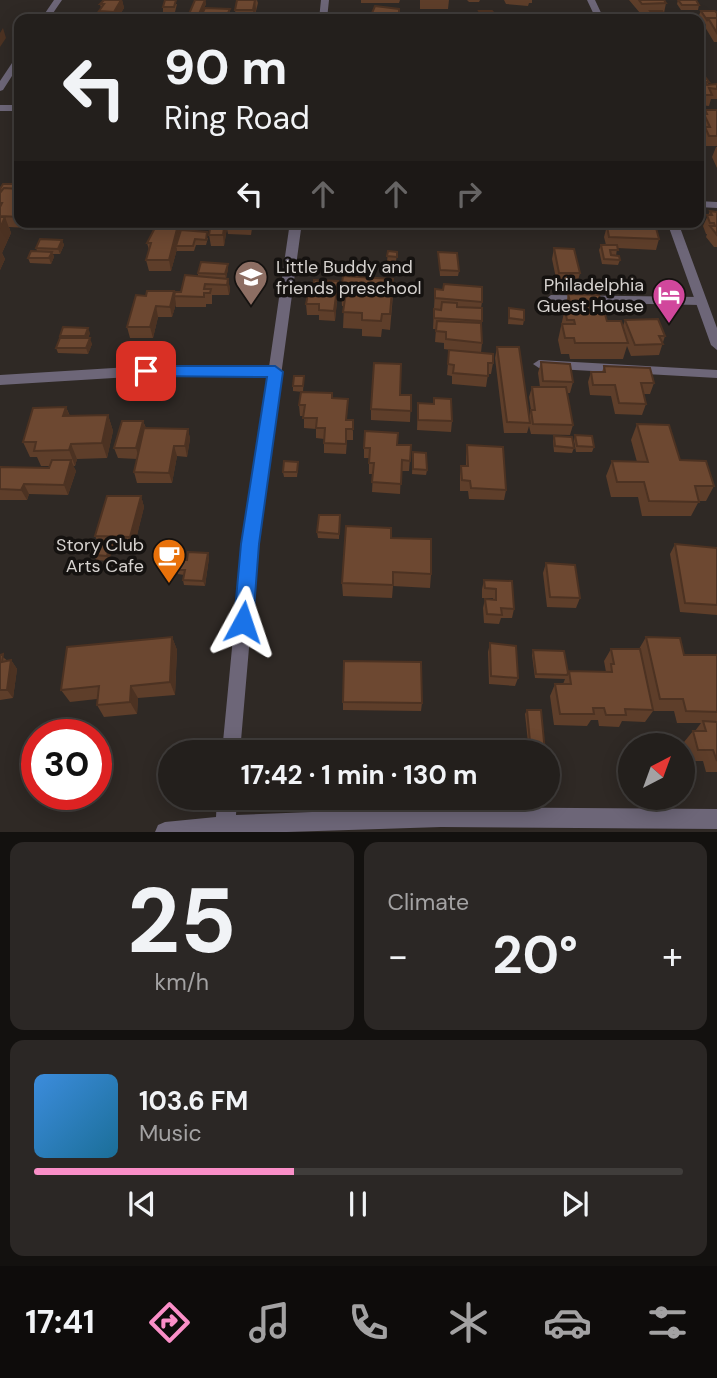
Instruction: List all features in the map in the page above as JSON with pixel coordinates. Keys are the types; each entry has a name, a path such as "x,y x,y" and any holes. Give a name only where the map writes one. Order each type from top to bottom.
{"street":[{"path":"0,88 14,67"},
{"path":"233,740 250,544 295,228"},
{"path":"674,228 717,345"},
{"path":"0,380 146,371 275,372"},
{"path":"225,825 226,810"},
{"path":"165,832 225,825 386,817 717,820"}],"lane":[{"path":"551,299 700,301"},
{"path":"539,364 717,374"}],"building":[{"path":"104,0 121,0 114,12 99,11"},
{"path":"165,0 176,0 174,7 163,7"},
{"path":"195,0 205,0 199,14 189,14"},
{"path":"237,0 255,0 253,10 235,10"},
{"path":"639,0 664,0 666,3 642,4"},
{"path":"678,0 696,0 699,5 682,5"},
{"path":"375,6 399,9 399,13 394,14 372,13"},
{"path":"205,8 230,9 228,14 202,14"},
{"path":"479,11 492,11 494,14 481,14"},
{"path":"650,11 662,11 664,14 652,14"},
{"path":"701,11 715,11 717,18 707,20"},
{"path":"708,18 717,18 717,33"},
{"path":"704,75 709,82 705,82 707,85 717,84 717,89 709,88 712,95 704,95"},
{"path":"705,110 717,110 717,136 709,136 705,127 710,127"},
{"path":"3,184 14,184 14,189 4,188 0,192"},
{"path":"4,188 14,189 14,217 0,216 0,193"},
{"path":"710,211 717,212 717,235 710,226 715,226 710,223 707,215 712,215"},
{"path":"155,228 177,228 169,260 146,260 151,243 147,243"},
{"path":"210,228 224,228 223,235 209,235"},
{"path":"607,228 656,228 659,239 609,237"},
{"path":"181,230 207,232 206,240 195,239 193,246 176,246"},
{"path":"40,239 62,240 58,249 36,248"},
{"path":"601,245 617,245 618,250 610,250 611,255 619,256 620,260 604,259"},
{"path":"554,248 574,249 580,273 559,273"},
{"path":"31,251 52,252 49,258 28,258"},
{"path":"388,251 397,252 397,257 387,256"},
{"path":"438,252 457,253 459,271 440,270"},
{"path":"201,262 228,264 225,274 198,273"},
{"path":"185,275 228,279 227,285 205,284 204,289 211,289 210,293 204,293 204,297 174,296 175,292 181,292"},
{"path":"343,276 393,279 390,314 382,314 381,321 362,320 362,313 343,312 346,292 362,291 341,290"},
{"path":"314,280 338,281 334,311 319,310 319,304 306,304 308,294 312,294"},
{"path":"444,284 482,287 482,302 435,298 435,289 443,290"},
{"path":"147,291 174,291 170,307 156,306 150,327 127,327 136,295 146,296"},
{"path":"568,294 599,295 607,321 621,321 628,343 575,343 574,338 565,338 562,324 575,324 574,320 567,320 565,310 572,310"},
{"path":"442,302 457,303 457,307 482,308 482,321 434,318 434,309 441,310"},
{"path":"509,308 524,310 524,320 509,318"},
{"path":"658,319 665,336 659,336 663,344 635,345 625,320"},
{"path":"437,321 481,323 482,343 446,339 446,332 436,331"},
{"path":"63,327 88,328 85,336 60,336"},
{"path":"60,338 90,338 86,348 56,348"},
{"path":"497,347 519,347 530,423 507,422"},
{"path":"449,350 493,354 493,363 488,363 488,376 453,373 454,365 448,364"},
{"path":"541,362 570,364 573,382 543,381"},
{"path":"374,363 401,364 400,395 411,395 411,411 371,409"},
{"path":"604,366 650,368 654,383 641,383 646,404 619,403 615,385 593,385 591,372 605,372"},
{"path":"294,376 304,376 303,386 293,386"},
{"path":"532,387 566,387 573,425 533,424 531,410 535,410"},
{"path":"301,392 332,393 332,398 348,399 346,420 353,420 353,429 346,429 346,444 324,443 325,428 316,428 317,418 303,418 305,405 299,405"},
{"path":"434,398 451,399 452,421 418,420 418,403 434,404"},
{"path":"66,407 63,416 108,415 102,443 71,444 69,450 34,451 36,442 23,442 33,408"},
{"path":"122,421 143,421 136,448 114,448"},
{"path":"637,424 669,425 680,460 706,461 714,486 695,486 699,502 649,501 644,482 617,482 612,461 648,462"},
{"path":"144,428 188,429 185,446 174,446 169,473 134,472"},
{"path":"365,431 398,433 397,445 411,445 410,461 402,460 401,484 372,482 374,463 369,463 370,448 364,448"},
{"path":"575,435 592,436 594,447 577,446"},
{"path":"554,436 572,437 574,448 555,446"},
{"path":"467,445 503,447 506,490 471,488 470,481 462,480 461,466 468,466"},
{"path":"413,452 426,453 427,470 413,469"},
{"path":"52,460 71,460 64,485 24,484 21,490 0,489 0,467 49,468"},
{"path":"284,461 298,462 297,472 283,472"},
{"path":"107,496 141,496 130,537 95,536"},
{"path":"319,515 340,515 339,534 317,532"},
{"path":"346,526 391,528 391,538 431,539 431,574 393,572 393,585 342,583"},
{"path":"97,544 110,544 107,556 94,555"},
{"path":"675,544 717,548 717,605 685,603"},
{"path":"188,552 208,553 203,581 183,580 185,570 177,570 179,560 187,560"},
{"path":"546,563 575,565 580,598 550,597"},
{"path":"484,580 512,581 514,609 501,608 502,615 487,614 485,599 496,600 496,589 485,588"},
{"path":"172,637 170,682 131,686 130,702 97,705 99,686 61,690 67,647"},
{"path":"646,637 680,638 684,655 717,655 717,712 686,711 683,699 660,699"},
{"path":"490,643 516,646 518,678 491,676"},
{"path":"611,649 640,649 653,710 625,709 626,715 606,715 604,708 593,708 594,714 560,714 555,684 571,684 569,671 612,672 611,664 614,664"},
{"path":"533,650 564,651 567,675 536,674"},
{"path":"3,654 2,662 11,660 7,690 0,690 0,655"},
{"path":"344,661 421,662 422,703 343,702"},
{"path":"527,710 541,710 544,740 530,740"},
{"path":"703,721 717,722 717,761 713,750 698,750 693,731 706,731"}],"place":[{"name":"Little Buddy and friends preschool","path":"251,307"},
{"name":"Philadelphia Guest House","path":"669,325"},
{"name":"Story Club Arts Cafe","path":"169,585"}],"route":[{"path":"146,371 275,372 250,544 243,622"}]}
